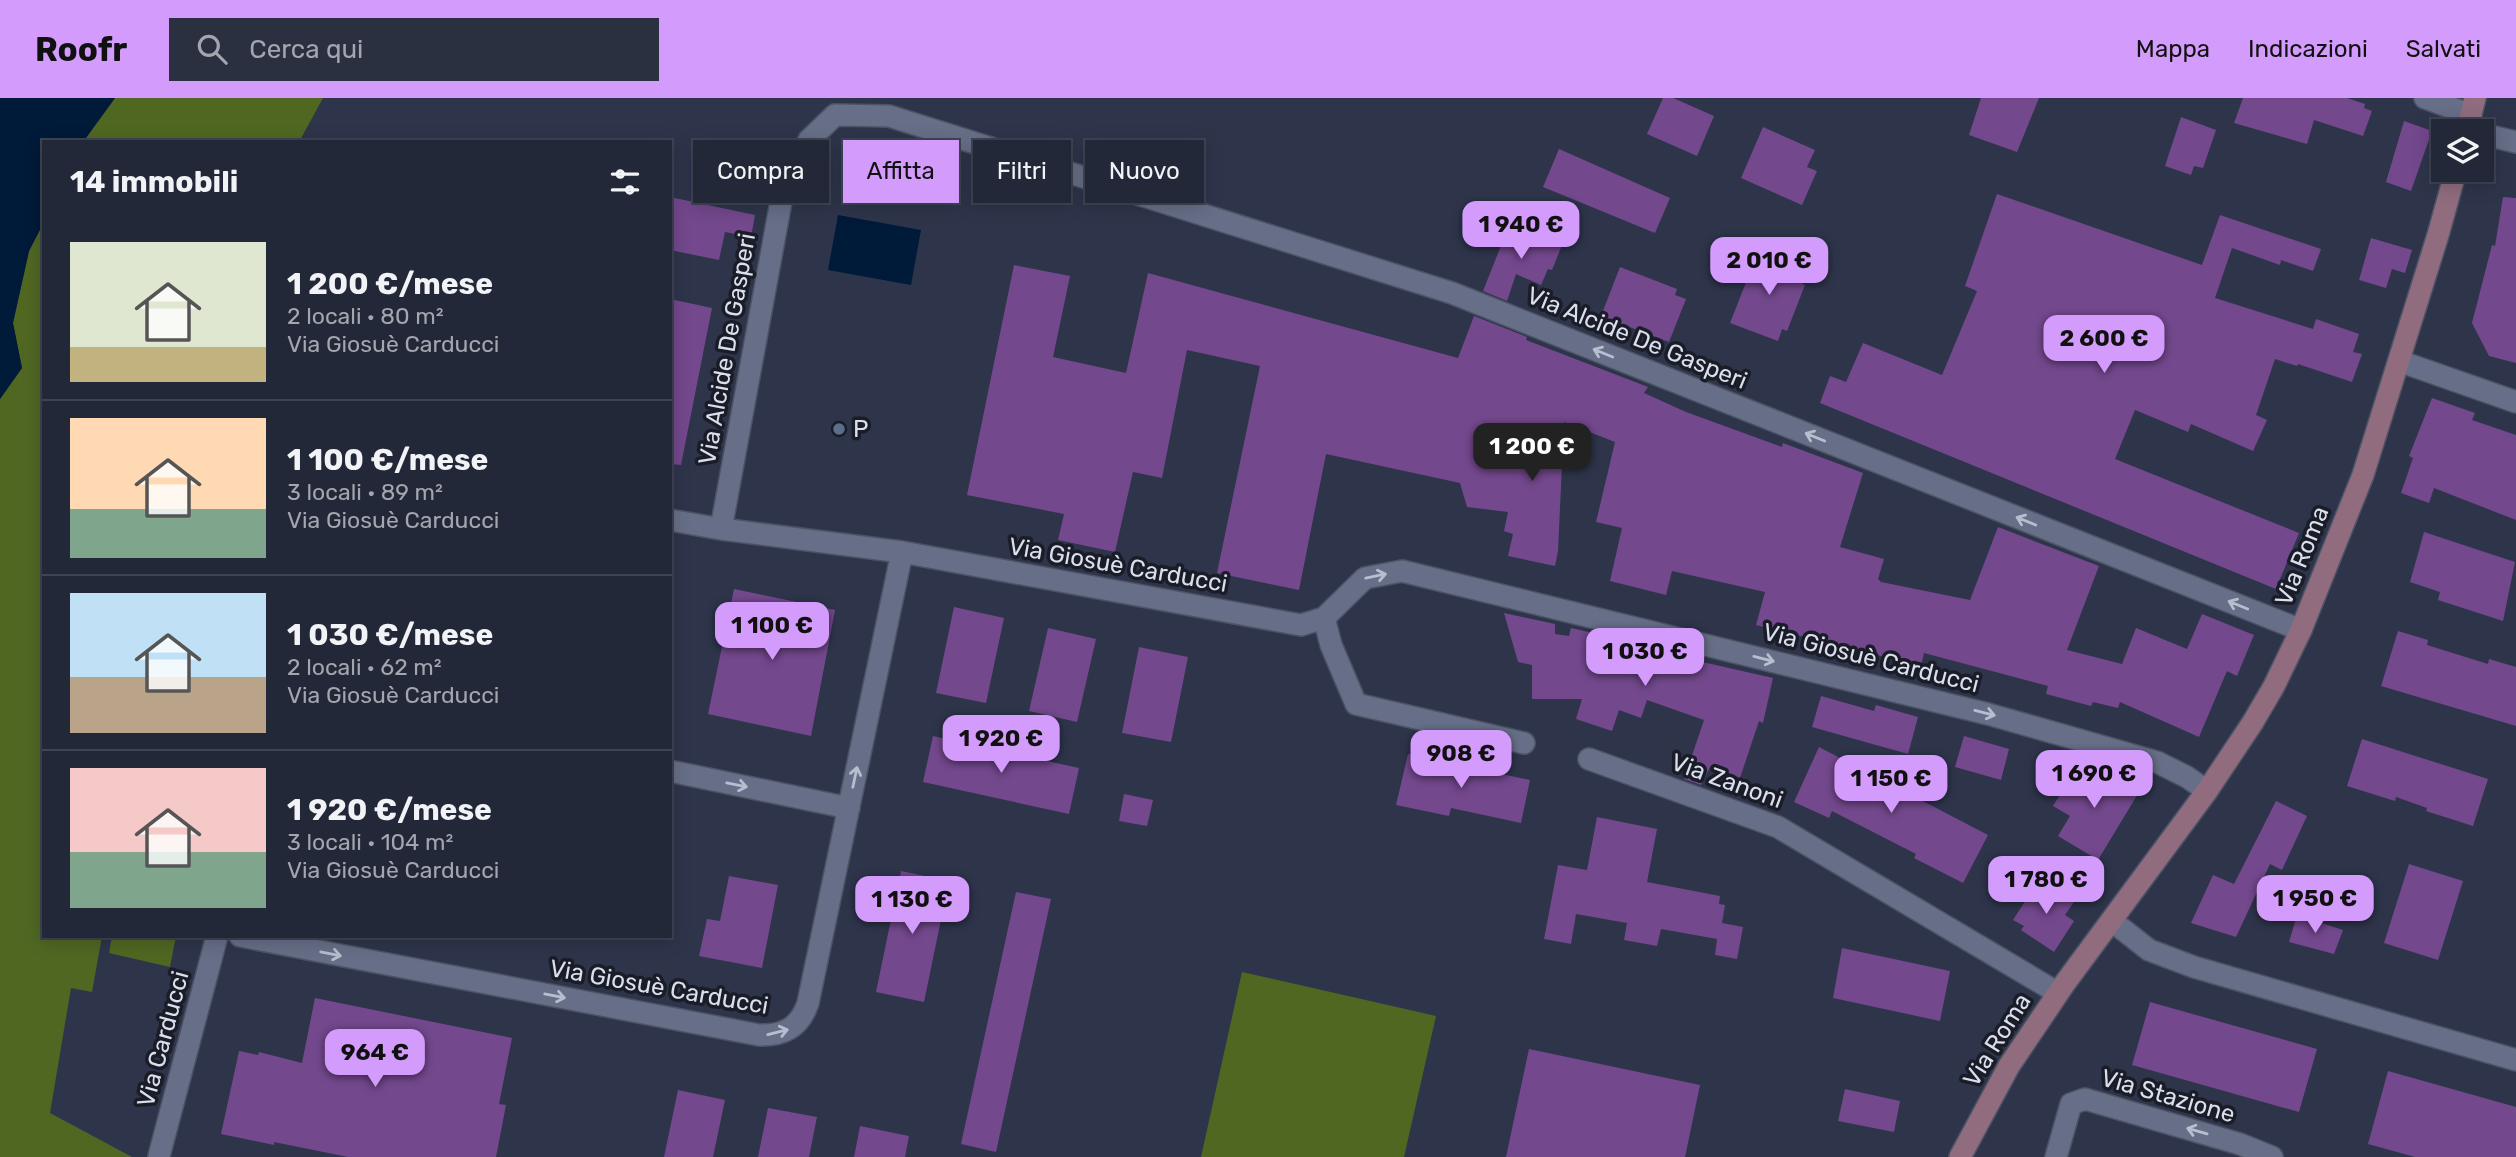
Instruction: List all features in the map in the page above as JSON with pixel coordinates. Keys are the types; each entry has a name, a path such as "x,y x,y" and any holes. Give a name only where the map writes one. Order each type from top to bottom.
{"main road":[{"name":"Via Roma","path":"1959,1157 2009,1066 2058,993 2207,791 2260,710 2301,630 2363,475 2452,182"}],"street":[{"path":"2425,98 2466,119"},
{"name":"Via Alcide De Gasperi","path":"721,529 784,185 809,140 835,115 889,116 1452,293 2301,630"},
{"path":"2494,137 2516,142"},
{"path":"2399,361 2516,402"},
{"name":"Via Giosuè Carducci","path":"672,520 902,552 1301,625 1324,618 1365,578 1402,571 1987,714 2157,762 2188,777 2207,791"},
{"name":"Via Giosuè Carducci","path":"250,938 759,1035 772,1035 793,1027 800,1021 808,1003 902,552"},
{"path":"1324,618 1331,645 1356,704 1524,743"},
{"name":"Via Zanoni","path":"1589,759 1778,827 2058,993"},
{"path":"672,771 849,808"},
{"path":"2112,921 2148,950 2194,967 2516,1060"},
{"name":"Via Carducci","path":"159,1156 216,938"},
{"name":"Via Stazione","path":"2056,1157 2071,1104 2085,1099 2240,1143 2261,1156"}],"green space":[{"path":"115,98 323,98 300,140 84,140"},
{"path":"42,226 42,938 102,938 92,992 71,988 50,1113 132,1157 0,1157 0,399 22,368 13,323 29,251"},
{"path":"112,938 176,938 170,967 109,953"},
{"path":"1242,972 1436,1016 1404,1157 1201,1157"}],"water":[{"path":"0,98 115,98 84,140 42,140 42,226 29,251 13,323 22,368 0,399"},
{"path":"838,215 921,230 911,285 828,270"}],"building":[{"path":"1663,98 1673,98 1714,116 1697,156 1647,134"},
{"path":"1981,98 2039,98 2017,152 1969,135"},
{"path":"2243,98 2347,98 2365,104 2364,108 2372,111 2363,136 2314,120 2307,144 2234,123"},
{"path":"2181,117 2216,130 2203,168 2194,166 2191,175 2165,166"},
{"path":"2404,121 2431,131 2411,191 2386,182"},
{"path":"1763,127 1815,150 1807,167 1817,171 1802,205 1741,178"},
{"path":"1559,149 1670,198 1655,233 1543,187"},
{"path":"1997,194 2202,265 2220,215 2321,249 2313,271 2281,260 2280,265 2232,248 2215,298 2313,329 2316,319 2359,334 2353,352 2362,354 2352,382 2275,359 2256,415 2267,420 2253,451 2191,424 2188,432 2135,410 2115,459 2299,533 2276,589 1820,403 1830,376 1846,382 1863,343 1942,375 1977,291 1965,286"},
{"path":"672,197 755,215 751,237 725,232 719,260 672,250"},
{"path":"2503,197 2516,198 2516,363 2489,356 2472,323 2492,245 2495,246"},
{"path":"1510,223 1562,245 1552,270 1548,269 1541,285 1516,274 1507,301 1483,291"},
{"path":"2371,238 2412,250 2405,273 2392,269 2386,288 2359,280"},
{"path":"1758,252 1806,271 1801,283 1805,285 1787,331 1782,329 1778,341 1730,323"},
{"path":"1014,265 1070,276 1053,357 1126,373 1148,273 1458,358 1474,316 1527,337 1526,340 1648,387 1644,393 1686,412 1782,447 1783,443 1863,473 1840,547 1884,559 1878,579 1881,582 1970,600 1998,527 2099,566 2067,650 2122,664 2136,628 2187,649 2202,614 2254,635 2237,676 2227,671 2199,737 2120,702 2118,708 2093,702 2091,706 2046,694 2048,686 1924,653 1921,666 1756,625 1765,592 1672,571 1666,595 1610,581 1622,528 1596,522 1615,442 1564,422 1555,566 1508,556 1513,534 1504,531 1508,512 1467,507 1460,483 1326,454 1299,590 1217,573 1260,366 1187,350 1162,478 1133,472 1115,552 1058,540 1064,514 967,495"},
{"path":"1620,267 1677,289 1675,295 1686,299 1669,342 1601,316"},
{"path":"672,299 712,308 681,465 672,464"},
{"path":"2432,398 2475,413 2472,420 2516,435 2516,520 2434,488 2429,503 2401,493 2413,458 2409,456"},
{"path":"2424,532 2515,562 2503,621 2438,600 2440,592 2410,582"},
{"path":"734,589 835,610 811,736 708,714"},
{"path":"954,607 1004,618 986,703 936,693"},
{"path":"1504,613 1555,624 1555,634 1569,636 1571,628 1620,639 1619,643 1773,678 1763,723 1759,721 1740,778 1711,765 1701,785 1684,779 1704,720 1647,700 1641,718 1619,710 1612,731 1576,719 1582,699 1532,699 1532,665 1518,662"},
{"path":"1048,628 1096,639 1077,722 1029,711"},
{"path":"2398,631 2428,640 2427,645 2488,664 2489,659 2516,667 2516,726 2381,686"},
{"path":"1139,647 1188,657 1171,742 1122,733"},
{"path":"1821,696 1874,711 1876,705 1918,717 1908,754 1812,727"},
{"path":"933,736 1079,768 1069,814 923,782"},
{"path":"1964,736 2009,749 2001,780 1955,767"},
{"path":"2362,739 2488,779 2473,826 2426,811 2427,808 2396,797 2395,801 2347,786"},
{"path":"1819,747 1988,835 1963,883 1914,858 1916,854 1832,811 1829,818 1794,802"},
{"path":"1408,754 1530,780 1521,823 1451,808 1449,816 1396,805"},
{"path":"2086,765 2105,777 2107,773 2139,792 2098,860 2058,836 2070,816 2053,806 2075,770 2081,773"},
{"path":"1124,794 1153,800 1147,826 1119,821"},
{"path":"2276,801 2307,816 2282,870 2270,864 2236,937 2191,923 2213,875 2234,884"},
{"path":"1597,817 1657,829 1647,882 1720,896 1719,904 1725,905 1722,923 1743,927 1737,959 1715,955 1717,939 1661,929 1657,946 1624,940 1627,923 1576,914 1571,944 1544,939 1558,865 1587,870"},
{"path":"2409,864 2463,881 2438,960 2384,943"},
{"path":"901,871 949,881 924,1002 876,992"},
{"path":"729,876 778,885 762,968 699,956 707,919 720,921"},
{"path":"2036,884 2047,891 2051,884 2076,899 2065,915 2074,921 2054,952 2021,930 2024,926 2013,920"},
{"path":"1016,892 1051,899 996,1152 961,1144"},
{"path":"2297,915 2343,930 2334,954 2289,942"},
{"path":"1842,948 1950,971 1940,1021 1833,998"},
{"path":"315,998 512,1038 499,1104 506,1105 496,1157 348,1157 221,1134 239,1051 258,1055 259,1052 302,1063"},
{"path":"2150,1002 2317,1049 2299,1112 2132,1065"},
{"path":"1529,1049 1700,1085 1685,1157 1506,1157"},
{"path":"2388,1071 2516,1107 2516,1157 2415,1157 2368,1144"},
{"path":"1845,1089 1900,1101 1894,1132 1838,1121"},
{"path":"678,1090 725,1100 713,1157 664,1157"},
{"path":"768,1108 817,1117 809,1157 758,1157"},
{"path":"860,1126 909,1136 905,1157 854,1157"}],"place":[{"name":"P","path":"839,429"}]}
